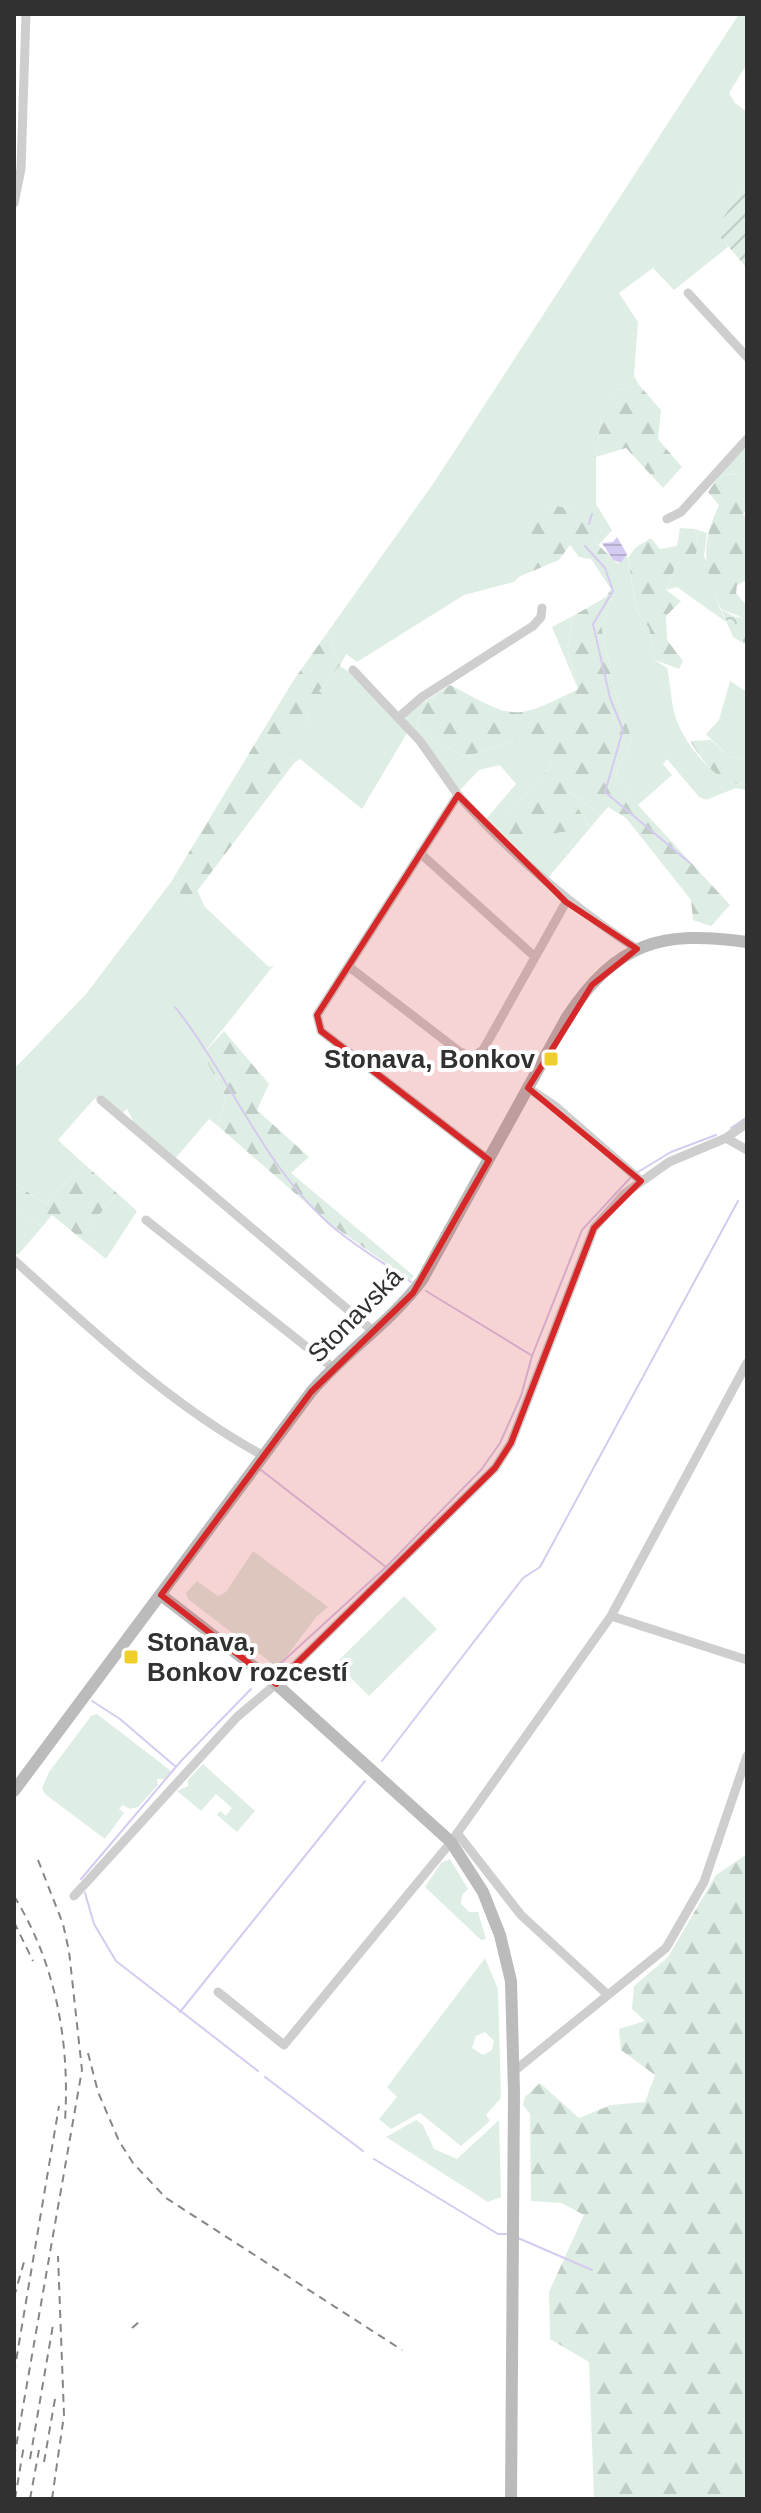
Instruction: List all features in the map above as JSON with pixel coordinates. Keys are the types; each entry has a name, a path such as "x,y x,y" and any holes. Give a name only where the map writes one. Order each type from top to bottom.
{"street":[{"path":"14,203 21,169 26,14"},
{"path":"688,293 747,357"},
{"path":"667,519 681,512 747,439"},
{"path":"398,718 422,697 533,626 541,617 542,608"},
{"path":"353,670 398,718 458,795 504,846 566,902 637,949"},
{"path":"458,795 317,1015 321,1031 489,1160"},
{"path":"420,853 534,956"},
{"path":"348,966 460,1052 472,1057 483,1050 566,902"},
{"name":"Stonavská","path":"14,1791 332,1367 373,1331 422,1280 582,997 637,949 669,937 747,942"},
{"path":"528,1088 555,1106 641,1181"},
{"path":"101,1100 373,1331"},
{"path":"74,1896 237,1717 276,1684 495,1468 511,1443 594,1228 624,1194 641,1181 669,1162 726,1138 747,1123"},
{"path":"726,1138 747,1150"},
{"path":"146,1220 332,1367"},
{"path":"14,1260 106,1343 212,1428 264,1456"},
{"path":"218,1992 284,2045 454,1838 611,1616 747,1363"},
{"path":"161,1595 276,1684 454,1838 521,1915 608,1995"},
{"path":"611,1616 747,1660"},
{"path":"513,2072 666,1948 704,1882 747,1756"},
{"path":"454,1838 483,1892 500,1935 511,1981 511,2499"}],"highlighted area":[{"path":"458,795 566,902 637,949 592,985 528,1088 641,1181 594,1228 511,1443 495,1468 276,1684 161,1595 311,1392 413,1293 489,1160 321,1031 317,1015"}],"green space":[{"path":"739,14 747,14 747,64 729,93 735,103 747,112 747,180 716,230 728,247 674,290 653,268 619,293 638,322 634,376 639,385 616,390 601,418 596,457 596,504 612,530 599,545 594,541 598,524 596,505 566,508 548,504 548,548 514,582 464,595 357,662 346,654 340,666 354,675 407,733 362,809 300,759 294,763 287,749 312,712 327,716 319,691 340,665 327,633 435,481"},
{"path":"747,180 747,268 715,231"},
{"path":"639,385 661,410 658,439 682,467 663,488 626,448 596,457 601,417 616,390"},
{"path":"747,443 747,470 742,474 720,475"},
{"path":"747,470 747,506 743,515 747,519 747,580 737,585 736,593 747,606 746,619 721,609 714,595 724,587 710,578 706,549 719,505 708,492 720,475 742,474"},
{"path":"548,504 566,508 596,504 599,523 594,541 618,564 616,591 601,625 615,694 632,739 616,773 638,805 730,905 711,926 693,920 691,900 626,818 608,807 601,815 567,790 590,828 508,840 504,819 553,763 543,749 512,742 465,757 416,728 423,705 450,685 501,710 513,712 539,707 578,689 567,650 573,616 606,597 611,589 591,559 579,557 570,545 559,560 516,578 547,549 529,531"},
{"path":"680,528 695,529 698,544 695,558 677,563 666,590 681,601 666,616 667,640 683,661 679,669 655,660 649,628 637,612 628,558 635,548 651,538 660,549 677,546"},
{"path":"695,529 707,533 704,557 725,587 714,595 726,622 677,587 666,590 677,563 698,544"},
{"path":"627,554 637,612 649,628 655,660 667,668 678,724 703,762 740,785 747,779 747,790 736,788 706,800 699,797 667,759 663,764 672,775 638,805 616,773 632,739 615,694 601,625 616,591 616,563 621,563"},
{"path":"721,609 735,617 747,618 747,645 733,637"},
{"path":"573,616 567,650 578,689 552,627"},
{"path":"327,633 340,665 319,691 329,700 327,716 311,713 288,749 294,763 188,903 171,882 293,681"},
{"path":"730,681 747,692 747,759 729,757 706,734 719,720"},
{"path":"450,685 423,705 416,728 465,757 512,742 543,748 553,763 504,819 590,827 564,788 601,815 548,878 486,819 516,784 500,765 479,770 460,790 405,722 407,713"},
{"path":"711,740 729,757 747,759 747,779 740,785 716,774 690,741"},
{"path":"171,882 188,903 197,890 205,907 269,967 274,965 203,1054 226,1098 218,1126 209,1119 174,1160 135,1125 127,1109 121,1114 103,1097 94,1099 58,1140 83,1163 46,1204 14,1183 14,1069 86,994"},
{"path":"224,1031 269,1084 257,1110 309,1157 291,1173 414,1276 410,1280 329,1223 218,1126 226,1098 203,1054"},
{"path":"83,1163 117,1193 80,1238 52,1215 42,1227 14,1211 14,1183 46,1204"},
{"path":"117,1193 137,1211 106,1259 80,1238"},
{"path":"14,1211 42,1227 18,1255 14,1252"},
{"path":"253,1551 328,1607 316,1617 278,1668 188,1599 186,1593 197,1581 218,1596 226,1592"},
{"path":"404,1596 437,1629 369,1696 336,1663"},
{"path":"97,1714 171,1771 165,1779 157,1779 158,1785 138,1807 130,1809 123,1805 119,1809 124,1813 105,1839 45,1794 42,1788 49,1772 91,1716"},
{"path":"203,1764 255,1811 237,1832 217,1815 220,1811 226,1816 232,1808 216,1794 201,1811 177,1791 188,1786 188,1780"},
{"path":"747,1854 747,2499 594,2499 589,2362 550,2339 549,2292 584,2215 561,2203 531,2201 530,2114 523,2105 525,2097 540,2083 579,2118 611,2105 645,2102 655,2075 621,2050 619,2029 645,2021 632,2009 634,1986 668,1957 716,1875"},
{"path":"450,1859 468,1889 462,1895 461,1904 469,1912 478,1912 486,1939 481,1940 425,1887 441,1863"},
{"path":"485,1958 498,1989 501,2098 486,2115 490,2121 461,2146 420,2113 391,2129 379,2119 397,2097 387,2087","holes":["485,2032 494,2041 492,2050 483,2055 472,2048 476,2036"]},
{"path":"416,2120 423,2125 434,2149 457,2159 499,2120 501,2197 488,2202 386,2137"}],"shaded area":[{"path":"617,537 627,554 621,563 613,560 602,543 613,542"}],"waterway":[{"path":"589,524 592,514"},
{"path":"585,546 605,568 613,591 593,624 610,698 623,730 605,792 690,863"},
{"path":"175,1007 264,1145 303,1197 346,1237 411,1282"},
{"path":"731,1128 747,1117"},
{"path":"638,1172 671,1152 716,1135"},
{"path":"280,1664 386,1567 481,1470 500,1443 521,1396 532,1356 582,1230 631,1177"},
{"path":"382,1761 523,1578 540,1567 738,1201"},
{"path":"426,1291 531,1355"},
{"path":"261,1470 386,1567"},
{"path":"81,1879 181,1761 251,1689"},
{"path":"92,1701 120,1719 176,1767"},
{"path":"180,2012 365,1781"},
{"path":"85,1893 94,1924 116,1961 258,2071"},
{"path":"265,2077 363,2151"},
{"path":"374,2159 498,2234 508,2234"},
{"path":"518,2238 592,2270"}],"railway":[{"path":"14,2458 82,2070 69,1951 63,1924 38,1860"},
{"path":"14,1896 40,1949 57,2004 65,2062 65,2121"},
{"path":"14,1922 33,1961"},
{"path":"88,2053 98,2092 119,2141 133,2163 166,2198 402,2350"},
{"path":"14,2373 59,2106"},
{"path":"52,2499 64,2415 58,2256"},
{"path":"14,2297 24,2262"},
{"path":"132,2328 139,2322"},
{"path":"30,2459 53,2325"},
{"path":"44,2462 55,2399"},
{"path":"15,2499 24,2445"},
{"path":"30,2499 39,2450"}],"place":[{"name":"Stonava, Bonkov","path":"551,1059"},
{"name":"Stonava, Bonkov rozcestí","path":"131,1657"}]}
